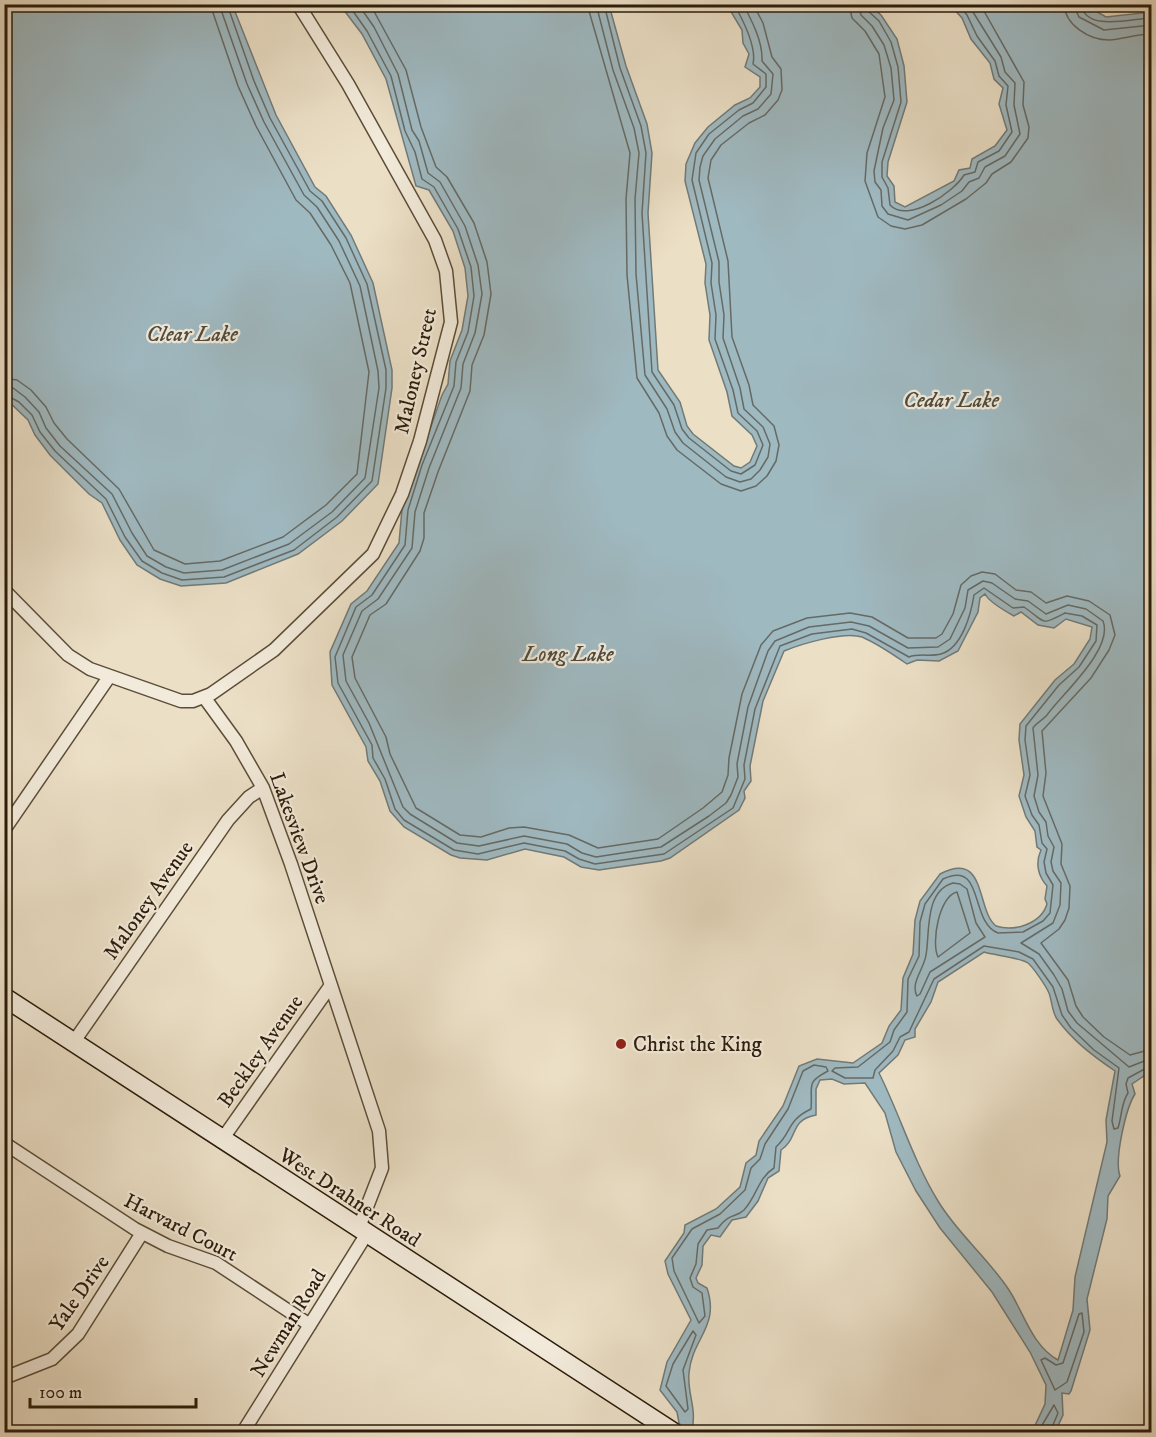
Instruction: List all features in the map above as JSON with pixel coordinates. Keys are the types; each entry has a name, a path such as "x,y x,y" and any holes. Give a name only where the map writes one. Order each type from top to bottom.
{"street":[{"name":"Maloney Street","path":"204,697 273,650 361,567 379,545 402,494 420,441 451,322 446,271 435,240 348,84 298,4"},
{"path":"4,590 68,655 109,677 181,701 194,701 204,697"},
{"path":"4,830 77,727 109,677"},
{"name":"Lakesview Drive","path":"204,697 236,741 263,788 379,1131 383,1152 382,1168 362,1232"},
{"name":"Maloney Avenue","path":"73,1043 228,820 249,797 263,788"},
{"name":"Beckley Avenue","path":"221,1141 331,985"},
{"name":"West Drahner Road","path":"4,998 221,1141 673,1432"},
{"name":"Harvard Court","path":"6,1146 142,1233 168,1246 216,1263 310,1325"},
{"name":"Newman Road","path":"243,1432 310,1325 362,1232"},
{"name":"Yale Drive","path":"4,1378 52,1359 78,1334 142,1233"}],"water":[{"name":"Clear Lake","path":"5,4 231,4 234,9 276,115 315,187 326,196 351,235 373,283 392,370 392,388 378,484 342,521 298,554 226,583 181,586 160,579 137,565 120,540 102,503 89,494 50,455 35,435 28,420 5,398"},
{"path":"340,5 609,5 626,66 647,124 652,153 648,213 658,370 680,402 687,426 693,434 734,466 741,468 750,462 757,446 752,435 732,416 727,392 709,340 710,315 705,283 706,264 685,181 686,164 695,143 708,127 735,105 750,98 760,87 760,77 745,67 749,54 743,43 742,30 727,5 869,5 881,15 897,39 904,66 907,102 888,162 887,176 894,186 895,202 905,207 954,181 959,170 970,168 972,159 995,146 1007,130 999,104 1003,88 994,79 990,63 971,39 962,18 950,5 1085,5 1106,17 1151,12 1151,1071 1132,1084 1135,1094 1122,1134 1119,1158 1120,1176 1108,1196 1107,1219 1087,1299 1090,1330 1071,1391 1069,1394 1062,1393 1063,1415 1055,1432 1032,1432 1045,1404 1046,1385 1030,1352 992,1292 940,1228 916,1191 896,1152 885,1113 865,1083 844,1084 832,1079 820,1080 816,1089 816,1115 807,1117 798,1125 787,1145 781,1150 779,1171 768,1178 758,1201 746,1217 732,1220 720,1237 711,1235 703,1246 702,1265 696,1278 698,1283 707,1288 710,1313 708,1323 691,1361 689,1380 693,1422 692,1429 686,1432 679,1423 677,1412 660,1390 667,1362 691,1320 668,1274 665,1261 684,1233 685,1225 716,1209 740,1187 746,1163 756,1155 759,1141 783,1106 799,1066 817,1059 853,1063 882,1043 889,1026 901,1010 903,978 913,954 915,920 920,901 940,874 955,868 966,869 978,885 985,908 996,926 1011,928 1026,925 1044,911 1047,904 1045,899 1047,886 1038,869 1041,850 1037,847 1035,831 1026,817 1019,796 1024,775 1019,740 1020,724 1055,680 1074,664 1090,639 1092,627 1066,619 1054,628 1038,625 1021,612 1014,616 1006,612 985,594 980,598 978,612 958,651 939,661 917,660 907,664 873,642 854,636 823,639 784,651 763,701 750,766 751,781 744,791 745,798 739,810 670,858 661,861 599,870 581,867 564,857 525,849 487,860 460,858 404,827 390,811 380,781 368,761 366,747 332,685 330,652 351,604 367,591 399,543 402,509 442,395 448,384 450,361 462,330 468,296 465,268 453,231 429,190 416,186 386,79 362,34","holes":["984,952 1028,963 1047,990 1055,1016 1063,1027 1084,1048 1115,1071 1106,1120 1107,1142 1075,1277 1073,1310 1058,1360 1041,1346 1001,1278 954,1224 938,1201 921,1170 879,1073 898,1055 905,1040 915,1037 915,1029 931,1002 938,982"]}],"place":[{"name":"Christ the King","path":"621,1044"}],"water label":[{"name":"Cedar Lake","path":"951,399"},
{"name":"Long Lake","path":"568,653"}]}
